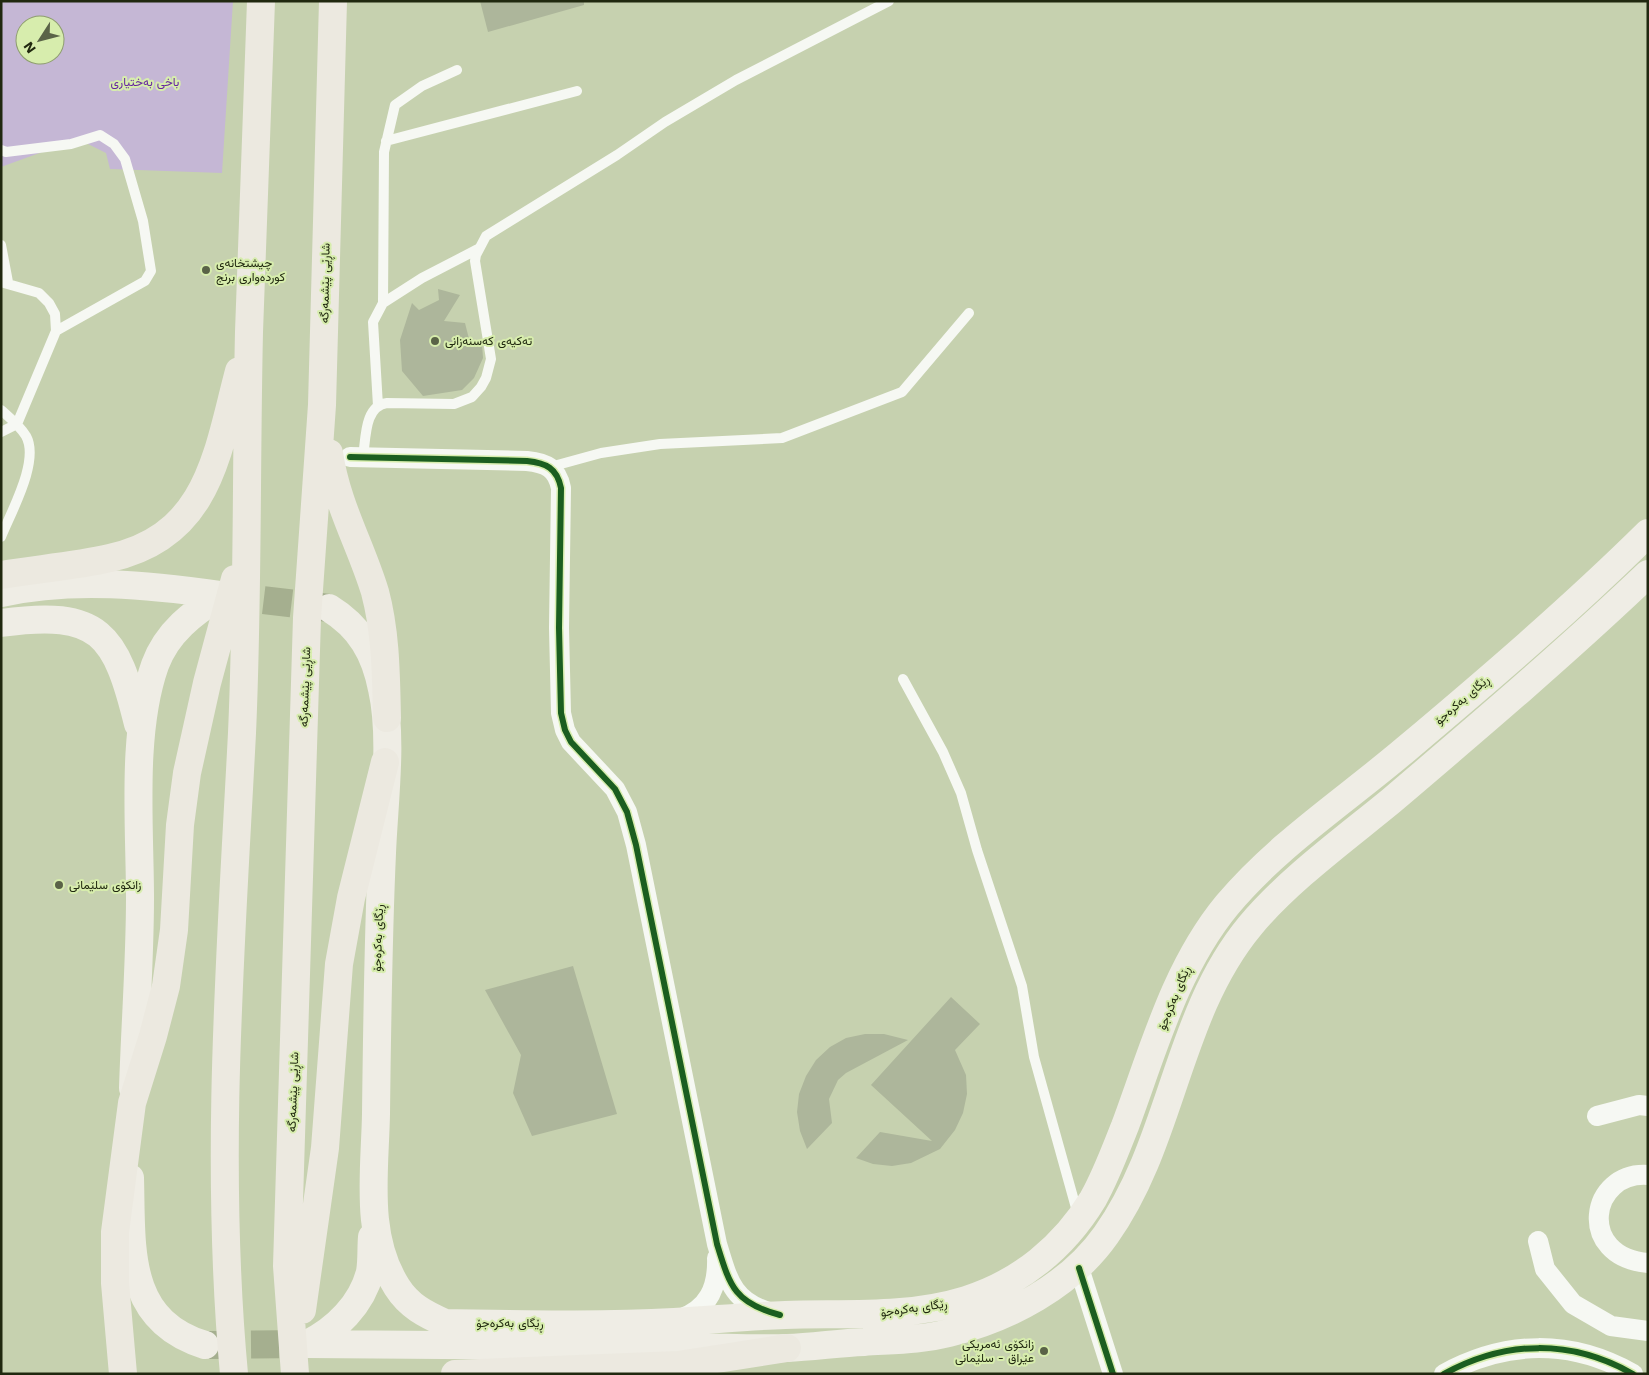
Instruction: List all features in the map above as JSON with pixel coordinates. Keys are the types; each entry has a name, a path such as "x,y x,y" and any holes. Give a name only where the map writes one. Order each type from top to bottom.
{"highway":[{"path":"234,1374 227,1290 225,1125 231,912 246,600 249,331 261,1"},
{"name":"شاڕێی پێشمەرگە","path":"295,1374 287,1266 307,618 322,405 334,1"},
{"path":"1,575 117,556 142,549 174,528 192,506 212,469 249,331"},
{"path":"322,405 334,485 348,525 366,565 381,619 386,672 387,718"},
{"path":"123,1374 115,1283 115,1232 132,1104 159,1014 171,957 180,825 187,773 205,691 229,605 247,530"},
{"path":"299,1374 304,1295 327,1131 339,964 352,898 386,762"},
{"path":"455,1374 678,1365 787,1348"}],"main road":[{"name":"ڕێگای بەکرەجۆ","path":"373,1214 386,1266 396,1286 407,1301 422,1313 445,1323 671,1322 780,1315 883,1313 938,1307 988,1292 1023,1272 1053,1251 1093,1198 1116,1150 1179,982 1207,930 1228,904 1249,880 1290,843 1420,737 1648,533"},
{"name":"ڕێگای بەکرەجۆ","path":"329,608 351,623 366,643 378,671 387,718 377,976 373,1214 370,1272 360,1296 332,1329 307,1344 787,1348 918,1339 962,1330 996,1318 1079,1268 1105,1237 1134,1187 1164,1113 1209,988 1231,950 1251,924 1299,878 1525,686 1648,574"},
{"path":"1,593 57,586 111,585 160,587 221,595 180,624 166,644 156,664 151,681 142,738 139,786 140,901 130,1179 134,1256 141,1292 153,1313 167,1326 186,1338 205,1345"},
{"path":"1,623 49,620 69,622 96,631 114,652 127,679 142,738"},
{"path":"1072,1228 1079,1268"}],"street":[{"path":"356,457 527,462 550,467 556,473 561,488 559,628 561,713 571,742 605,776 615,789 627,812 636,844 717,1244 728,1280 734,1291 751,1305 780,1315"},
{"path":"1596,1116 1639,1105 1648,1106"},
{"path":"1648,1175 1638,1174 1621,1179 1608,1191 1600,1206 1598,1224 1604,1240 1615,1254 1631,1262 1648,1263"},
{"path":"1538,1240 1545,1269 1572,1304 1611,1326 1648,1331"},
{"path":"671,1322 692,1314 707,1302 716,1278 717,1244"},
{"path":"1079,1268 1113,1374"},
{"path":"1444,1374 1484,1355 1529,1347 1574,1351 1596,1356 1633,1374"}],"lane":[{"path":"356,457 371,415 378,406 387,404 454,404 472,397 481,387 486,378 491,359 475,261 478,249 493,230 616,155 665,122 736,80 889,1"},
{"path":"378,406 373,322 383,303 384,152 386,141 395,105 422,86 457,70"},
{"path":"386,141 577,91"},
{"path":"1,150 6,152 71,144 100,135 114,144 124,159 144,221 151,271 145,281 56,332"},
{"path":"1,245 5,282 39,293 49,303 55,314 56,332 17,424 1,432"},
{"path":"383,303 422,278 478,249"},
{"path":"550,467 601,452 660,444 782,438 902,392 968,313"},
{"path":"1,410 17,424 27,438 30,453 28,466 1,536"},
{"path":"903,679 944,752 961,793 977,850 1022,986 1034,1057 1072,1228"}],"green space":[{"name":"باخی بەختیاری","path":"1,1 233,1 222,173 110,169 106,153 78,139 1,167"}],"building":[{"path":"480,1 584,1 584,5 488,32"},
{"name":"تەکیەی کەسنەزانی","path":"438,289 460,295 444,321 465,323 470,343 482,344 483,358 474,378 462,390 423,396 402,371 400,340 412,303 419,310 439,300"},
{"path":"573,966 617,1114 532,1136 513,1093 521,1055 485,990"},
{"path":"951,997 980,1024 955,1050 966,1075 967,1094 963,1113 955,1130 940,1149 911,1163 892,1166 873,1164 856,1158 880,1132 932,1141 871,1085"},
{"path":"865,1034 884,1034 908,1040 846,1073 838,1080 829,1099 832,1123 807,1149 800,1131 797,1112 799,1094 806,1076 816,1060 830,1047 846,1038"}],"tunnel":[{"path":"222,595 329,608"},
{"path":"209,1345 307,1344"}],"cycle path":[{"path":"350,457 527,461 545,465 557,476 561,488 559,628 561,713 565,730 571,742 615,789 627,812 636,845 717,1244 726,1271 736,1291 743,1298 753,1305 780,1315"},
{"path":"1079,1268 1113,1374"},
{"path":"1444,1374 1467,1363 1491,1355 1538,1348 1586,1354 1633,1374"}],"place":[{"name":"چيشتخانەی کوردەواری برنج","path":"206,270"},
{"name":"تەکیەی کەسنەزانی","path":"435,341"},
{"name":"زانکۆی سلێمانی","path":"59,885"},
{"name":"زانکۆی ئەمریکی عێراق - سلێمانی","path":"1044,1351"}]}
